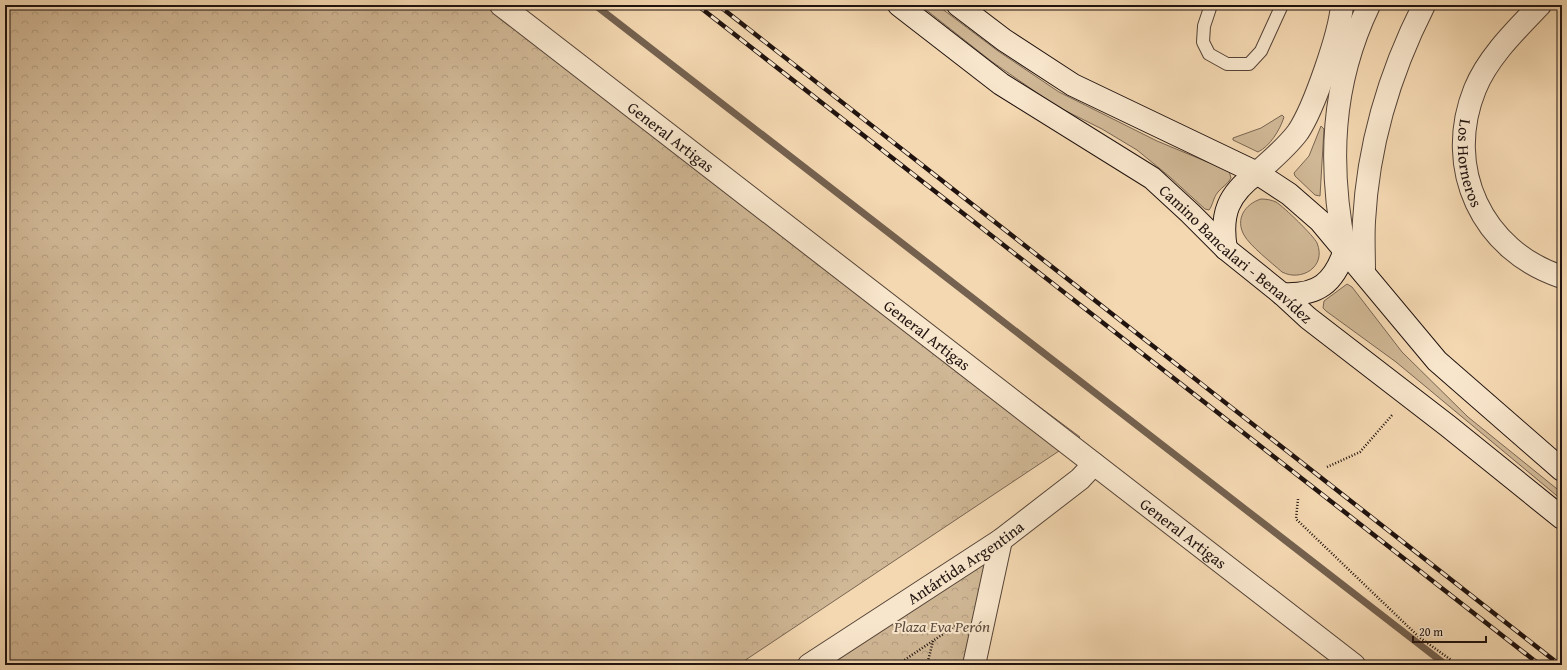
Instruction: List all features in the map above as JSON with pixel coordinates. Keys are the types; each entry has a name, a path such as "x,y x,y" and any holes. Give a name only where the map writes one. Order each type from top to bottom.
{"street":[{"name":"General Artigas","path":"501,5 1354,665"},
{"name":"Camino Bancalari - Benavídez","path":"900,5 1002,84 1049,115 1152,178 1190,212 1226,249 1282,294 1308,318 1448,426 1562,518"},
{"path":"958,5 1004,40 1073,85 1257,173 1289,194 1320,221 1437,361 1562,470"},
{"path":"1226,249 1223,232 1225,214 1232,198 1243,184 1279,153 1298,132 1310,110 1331,51 1342,5"},
{"path":"1282,294 1299,295 1316,290 1330,280 1340,266 1345,250 1335,186 1336,120 1341,88 1349,56 1357,29 1369,5"},
{"path":"1364,273 1364,221 1369,170 1380,120 1395,71 1424,5"},
{"name":"Los Horneros","path":"1540,5 1502,47 1486,69 1476,88 1465,127 1464,160 1470,191 1488,225 1516,254 1542,271 1562,278"},
{"name":"Antártida Argentina","path":"809,665 1001,540 1080,479 1094,464"},
{"path":"974,665 1001,540"}],"lane":[{"path":"1211,5 1204,26 1203,42 1209,54 1227,64 1249,64 1261,51 1282,5"}],"path":[{"path":"1327,467 1360,452 1393,414"},
{"path":"1298,499 1296,519 1419,637 1451,660 1447,665"},
{"path":"897,665 987,605"},
{"path":"927,665 933,641"}],"green space":[{"path":"5,5 501,5 1080,437 738,665 5,665"},
{"path":"920,5 937,5 998,51 1059,92 1157,141 1229,171 1231,178 1216,194 1209,210 1205,209 1170,177 1137,150 1102,129 1056,106 991,61"},
{"path":"1282,115 1284,117 1274,137 1267,146 1258,152 1233,140 1233,138 1261,128"},
{"path":"1321,126 1324,129 1320,196 1315,195 1295,176 1294,173 1309,156"},
{"path":"1261,199 1276,202 1315,239 1319,252 1318,259 1315,265 1304,274 1289,275 1282,272 1256,249 1244,235 1241,229 1241,218 1243,213 1250,204"},
{"path":"1347,284 1352,287 1402,352 1468,417 1562,493 1562,500 1396,362 1323,308 1324,301"},
{"name":"Plaza Eva Perón","path":"1001,540 974,665 809,665"}],"waterway":[{"path":"595,5 1446,665"}],"railway":[{"path":"697,5 1540,665"},
{"path":"718,5 1560,665"}]}
